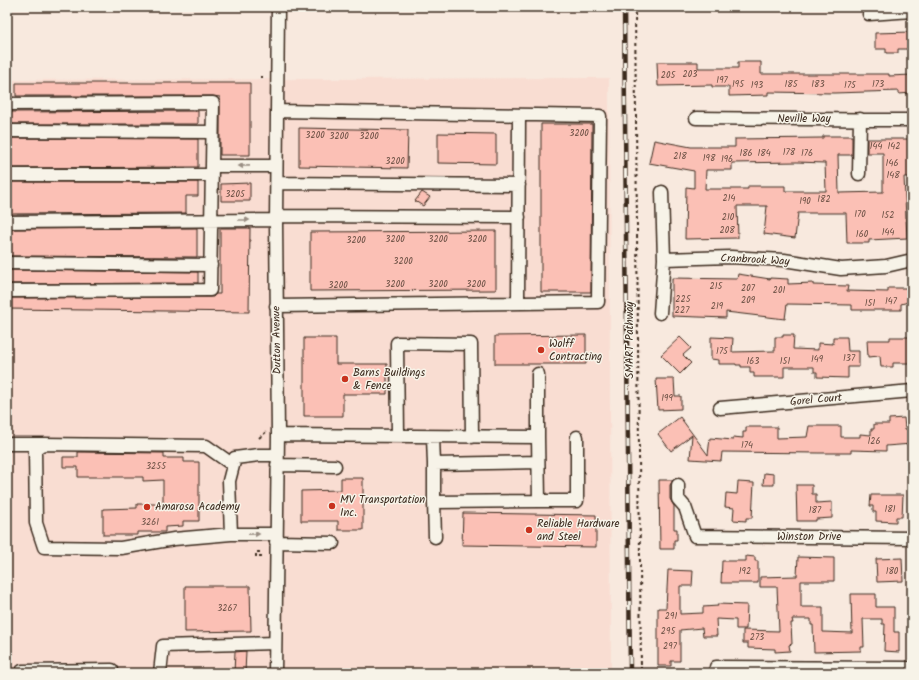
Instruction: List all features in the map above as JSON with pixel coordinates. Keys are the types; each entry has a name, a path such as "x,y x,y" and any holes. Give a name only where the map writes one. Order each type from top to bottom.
{"street":[{"name":"Dutton Avenue","path":"275,673 278,435 276,166 278,7"},
{"path":"869,14 912,11"},
{"path":"7,104 213,102 210,290 7,291"},
{"path":"276,306 598,302 600,124 600,116 277,111"},
{"path":"518,303 519,115"},
{"name":"Neville Way","path":"696,118 912,120"},
{"path":"859,174 860,119"},
{"path":"7,131 212,132"},
{"path":"7,175 212,170 276,166"},
{"path":"277,182 519,185"},
{"path":"660,314 664,259 662,192"},
{"path":"7,222 276,218 518,217"},
{"name":"Cranbrook Way","path":"664,259 731,257 784,260 841,269 886,266 912,260"},
{"path":"7,263 210,264"},
{"path":"398,436 397,343 471,344 472,437"},
{"path":"538,374 539,501"},
{"name":"Gorel Court","path":"720,408 912,391"},
{"path":"278,435 538,437"},
{"path":"433,437 435,537"},
{"path":"434,502 577,501 577,437"},
{"path":"7,444 206,446 233,465"},
{"path":"43,444 35,449 36,523 44,547 121,548 174,539 231,534 333,543"},
{"path":"231,534 230,481 235,458 259,455 277,460 334,466"},
{"path":"434,464 538,462"},
{"name":"Winston Drive","path":"678,485 678,499 685,506 695,536 912,538"},
{"path":"160,673 162,646 275,644"},
{"path":"716,673 716,667 912,668"},
{"path":"22,673 22,671 112,670 112,673"}],"path":[{"name":"SMART Pathway","path":"635,7 641,673"},
{"path":"260,552 256,552 256,557 262,557"}],"shaded area":[{"path":"609,78 611,673 7,673 7,80"}],"building":[{"path":"912,32 912,49 898,49 898,53 886,53 886,49 875,49 875,33"},
{"path":"657,62 698,62 698,68 738,68 738,62 761,62 761,74 912,75 912,93 899,94 899,91 834,93 768,92 768,95 729,96 729,87 712,87 712,85 658,86"},
{"path":"16,83 250,83 250,155 220,155 220,97 16,96"},
{"path":"198,111 198,124 7,124 7,112"},
{"path":"541,124 592,124 591,292 541,292"},
{"path":"299,128 408,130 407,168 299,166"},
{"path":"438,133 496,134 496,164 438,163"},
{"path":"823,136 852,136 852,155 838,155 839,193 883,192 883,153 867,153 867,139 912,139 912,177 904,177 907,238 869,240 869,243 847,243 846,213 798,213 795,238 764,234 767,206 737,206 738,238 685,239 686,187 694,188 694,171 649,163 654,140 691,147 735,147 735,139 823,138","holes":["732,163 825,163 826,191 785,191 785,186 748,186 748,189 705,189 706,170 732,170"]},
{"path":"7,138 198,139 198,167 7,168"},
{"path":"7,182 198,182 198,196 186,196 186,213 7,214"},
{"path":"250,183 250,201 221,201 221,184"},
{"path":"422,192 430,197 423,206 415,201"},
{"path":"197,228 197,257 7,256 7,229"},
{"path":"220,228 250,228 249,312 7,309 7,298 213,297 216,294 220,294"},
{"path":"496,231 496,290 310,291 310,232"},
{"path":"7,270 198,272 198,283 7,284"},
{"path":"738,274 770,279 788,279 788,284 813,283 813,285 848,286 847,291 888,292 888,288 912,288 912,301 901,304 901,310 852,310 852,305 787,304 785,319 726,312 726,318 672,316 672,278 737,279"},
{"name":"Wolff Contracting","path":"586,335 586,364 495,364 495,336"},
{"path":"783,335 794,335 793,349 818,350 818,343 833,344 833,337 847,337 848,351 859,351 859,367 848,367 848,378 817,377 817,372 814,372 814,367 784,367 784,377 754,377 754,373 750,373 750,367 741,367 741,365 736,364 719,364 719,360 711,359 711,337 733,338 732,352 775,351 775,337 783,337"},
{"path":"680,337 691,348 683,355 691,363 680,374 661,355"},
{"path":"890,337 912,337 911,363 893,363 893,367 881,367 880,356 868,357 867,340 890,340"},
{"name":"Barns Buildings & Fence","path":"304,338 336,338 336,364 387,364 387,394 343,394 343,416 304,416"},
{"path":"656,379 674,379 675,396 681,396 681,409 658,410"},
{"path":"680,417 708,455 710,438 733,440 733,437 743,438 743,432 746,432 746,427 777,427 777,438 807,437 809,426 841,426 841,437 860,437 860,434 871,435 871,429 874,429 874,424 889,424 889,419 904,418 905,429 912,429 912,444 886,446 886,451 851,450 851,453 722,452 721,461 690,459 692,435 671,451 658,434"},
{"path":"78,452 164,453 164,458 184,458 184,462 199,462 199,521 183,521 183,526 165,527 165,532 137,532 137,535 103,535 103,509 137,508 137,504 163,504 163,480 143,481 143,477 78,477 78,467 63,467 63,457 78,457"},
{"path":"764,473 774,474 774,485 763,485"},
{"name":"MV Transportation Inc.","path":"341,478 363,478 363,530 338,530 338,521 301,521 301,491 341,490"},
{"path":"659,480 673,480 670,485 670,499 674,506 674,529 677,529 677,540 674,540 674,549 660,549"},
{"path":"738,482 754,483 752,518 746,518 746,521 733,520 734,508 725,507 726,493 737,494"},
{"path":"796,485 812,485 812,494 816,494 816,503 832,502 832,518 816,519 816,521 797,521"},
{"path":"871,495 903,495 902,517 896,517 896,522 876,521 876,512 873,512 873,506 870,506"},
{"name":"Reliable Hardware and Steel","path":"463,513 596,515 596,547 462,545"},
{"path":"746,556 755,557 755,561 758,561 758,583 721,583 722,561 746,561"},
{"path":"798,557 834,558 834,581 801,581 801,607 823,607 823,632 852,633 851,594 876,594 876,607 894,607 894,632 899,632 899,652 884,651 885,624 882,624 882,619 863,619 864,647 861,647 861,651 814,652 813,625 811,625 811,619 792,619 792,644 789,645 790,651 775,652 775,649 748,648 748,643 743,643 743,630 779,631 777,587 760,587 760,577 797,576"},
{"path":"902,558 903,581 877,582 876,559"},
{"path":"668,570 693,571 692,586 680,586 680,614 703,613 703,607 718,606 717,604 747,605 746,629 736,629 736,620 716,619 717,636 703,636 702,628 680,630 680,661 671,661 671,666 658,666 658,608 666,608"},
{"path":"185,586 250,586 251,631 185,632"},
{"path":"246,651 245,673 234,673 235,652"}],"railway":[{"path":"624,7 630,673"}],"place":[{"name":"Wolff Contracting","path":"541,350"},
{"name":"Barns Buildings & Fence","path":"345,379"},
{"name":"MV Transportation Inc.","path":"332,506"},
{"name":"Amarosa Academy","path":"147,507"},
{"name":"Reliable Hardware and Steel","path":"529,530"}]}
